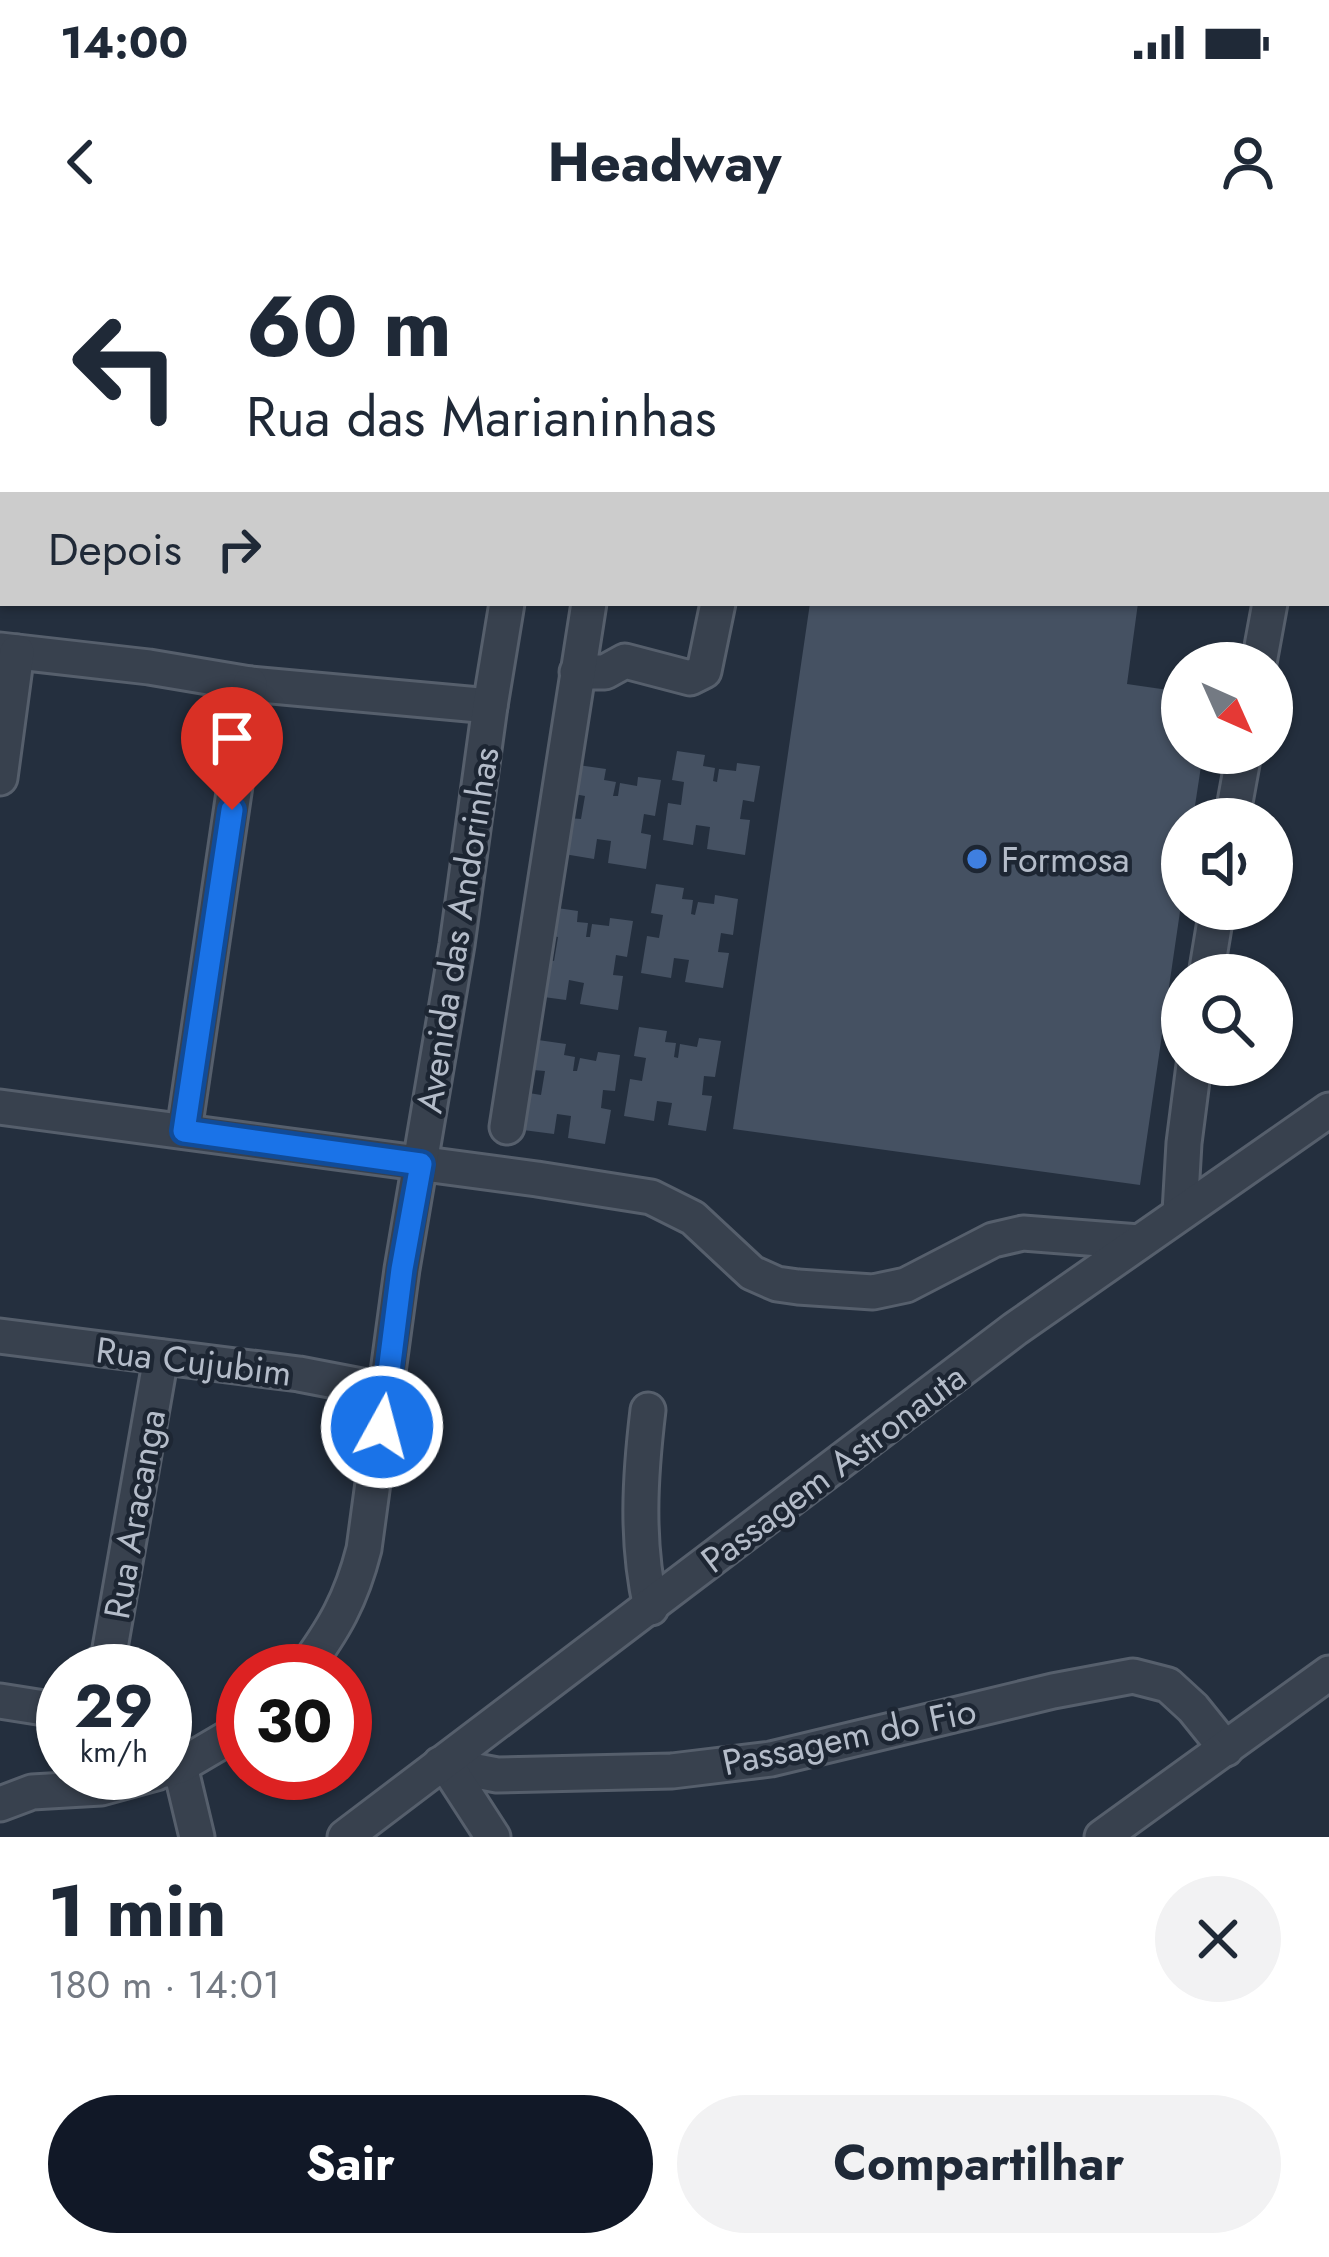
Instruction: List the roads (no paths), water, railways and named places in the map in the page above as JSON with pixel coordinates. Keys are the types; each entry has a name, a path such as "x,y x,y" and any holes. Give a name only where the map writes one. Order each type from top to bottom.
{"street":[{"name":"Avenida das Andorinhas","path":"321,1644 354,1587 373,1500 402,1269 507,606"},
{"path":"507,1127 588,606"},
{"path":"577,673 605,672 625,661 690,677 704,671 717,606"},
{"path":"1263,642 1269,606"},
{"path":"0,778 9,651 250,684 490,706"},
{"path":"184,1131 250,684"},
{"path":"1180,1213 1191,1086"},
{"path":"0,1107 651,1197 693,1218 752,1273 798,1287 873,1292 907,1285 993,1240 1023,1233 1139,1242"},
{"name":"Passagem Astronauta","path":"345,1837 1015,1329 1329,1110"},
{"name":"Rua Cujubim","path":"0,1336 298,1374 387,1391"},
{"name":"Rua Aracanga","path":"111,1644 161,1357"},
{"path":"648,1410 639,1522 651,1608"},
{"path":"1102,1837 1329,1673"},
{"name":"Passagem do Fio","path":"444,1765 497,1775 553,1775 672,1771 771,1759 1133,1676 1168,1685 1226,1749"},
{"path":"0,1701 36,1707"},
{"path":"444,1765 493,1837"},
{"path":"0,1804 36,1792"},
{"path":"180,1800 197,1837"}],"place":[{"name":"Formosa","path":"977,859"}]}
